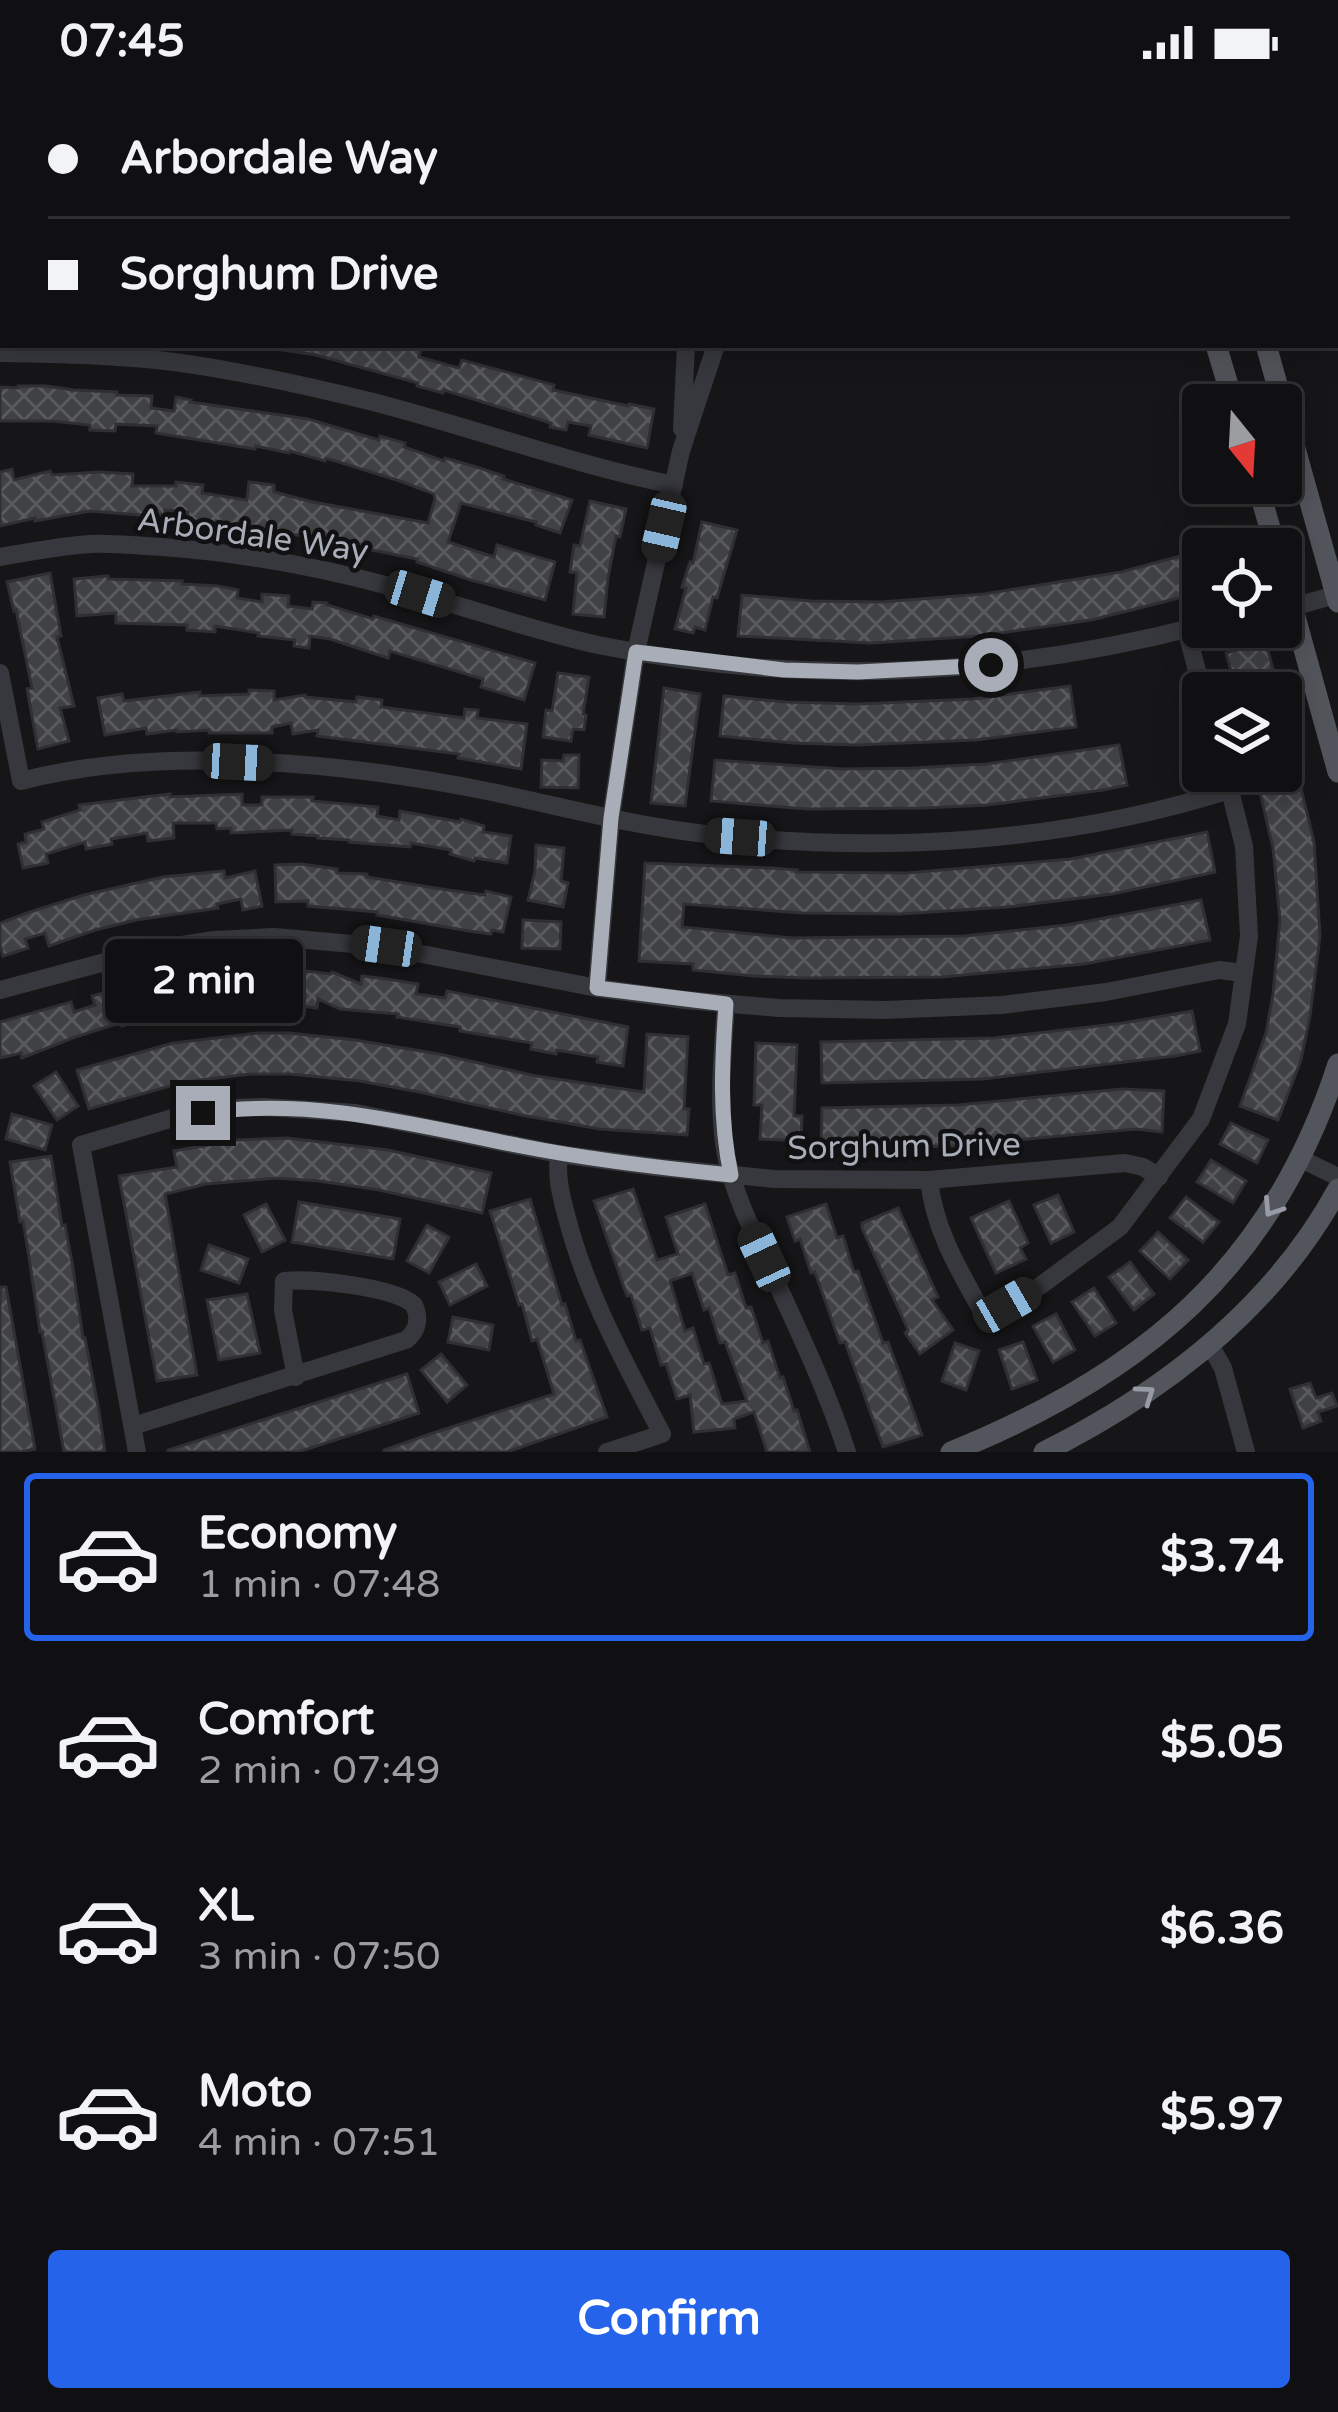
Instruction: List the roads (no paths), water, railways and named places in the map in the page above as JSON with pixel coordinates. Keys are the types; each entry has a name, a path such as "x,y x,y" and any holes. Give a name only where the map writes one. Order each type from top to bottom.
{"main road":[{"path":"1217,348 1228,384"},
{"path":"1267,348 1337,598"},
{"path":"1299,648 1338,772"},
{"path":"951,1452 1077,1392 1162,1334 1202,1296 1268,1216 1301,1159 1338,1064"},
{"path":"1044,1452 1132,1404 1210,1345 1288,1264 1338,1189"}],"street":[{"path":"681,451 686,348"},
{"path":"597,988 611,818 636,652 681,451 715,348"},
{"path":"0,353 174,362 255,376 368,401 554,457 674,485"},
{"name":"Arbordale Way","path":"0,557 87,544 226,554 343,574 531,628 636,652 784,670 927,670 1062,656 1182,630"},
{"path":"1302,606 1337,598"},
{"path":"0,673 21,781 90,767 144,764 314,766 396,775 705,834 917,843 1104,823 1176,807 1205,792"},
{"path":"928,1180 931,1204 950,1254 979,1306 990,1310 1040,1286 1120,1227 1159,1177 1201,1119 1237,1024 1250,936 1244,846 1230,792"},
{"path":"0,990 150,950 274,937 386,946 597,988 726,1004 845,1010 981,1006 1067,998 1219,970 1244,973"},
{"path":"726,1004 721,1090 731,1175 832,1406 847,1452"},
{"name":"Sorghum Drive","path":"133,1426 82,1145 173,1118 264,1107 356,1113 559,1154 814,1180 928,1180 1125,1163 1159,1177"},
{"path":"559,1154 560,1191 588,1286 662,1434 608,1452"},
{"path":"1301,1159 1338,1177"},
{"path":"137,1452 133,1426 296,1377 406,1340 417,1324 414,1305 397,1294 314,1280 284,1281 283,1310 296,1377"},
{"path":"1210,1345 1223,1368 1246,1452"}]}
